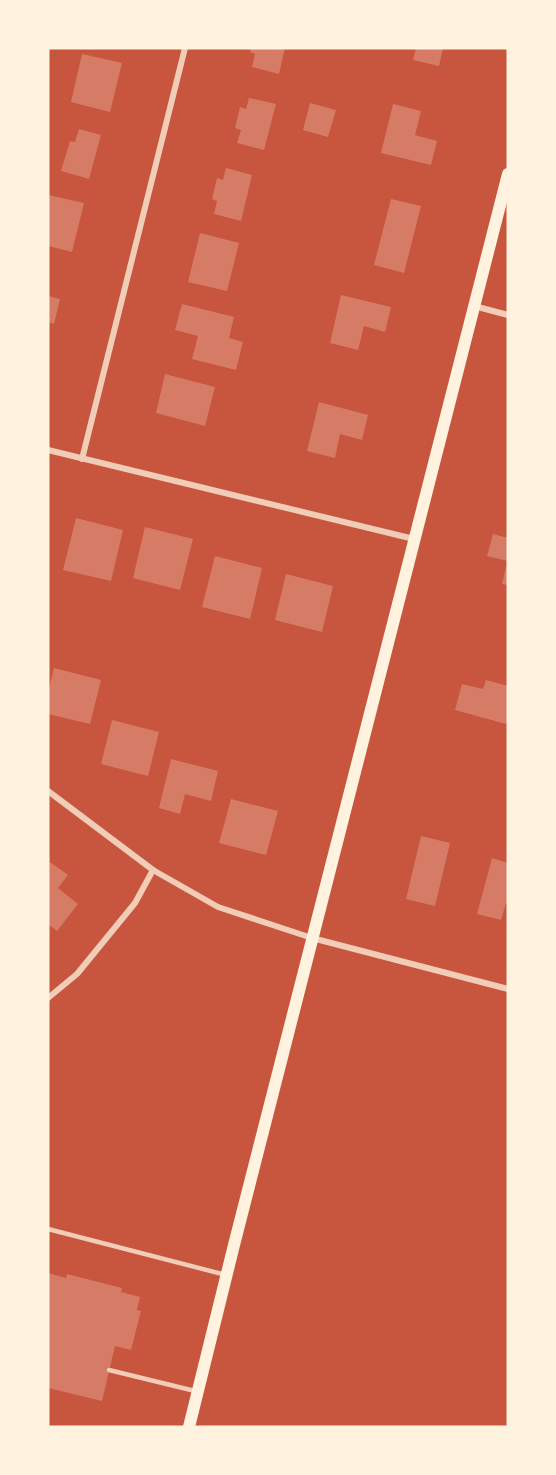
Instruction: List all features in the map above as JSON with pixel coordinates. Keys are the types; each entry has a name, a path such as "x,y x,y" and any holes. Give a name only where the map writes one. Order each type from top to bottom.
{"main road":[{"path":"189,1427 508,174"}],"street":[{"path":"82,459 185,48"},
{"path":"474,306 508,315"},
{"path":"48,450 414,539"},
{"path":"48,791 153,870 218,907 312,938 508,989"},
{"path":"48,998 77,974 135,903 153,870"}],"lane":[{"path":"48,1229 226,1275"},
{"path":"109,1370 198,1391"}],"building":[{"path":"251,48 285,48 279,74 252,67 255,54 250,52"},
{"path":"416,48 443,48 439,66 413,60"},
{"path":"82,54 122,63 110,112 71,102"},
{"path":"249,98 276,104 264,150 237,143 241,130 235,128 240,107 246,109"},
{"path":"310,103 336,110 328,137 303,130"},
{"path":"393,104 421,111 415,135 437,141 431,165 381,153"},
{"path":"79,129 101,135 89,179 61,171 70,141 75,142"},
{"path":"226,168 252,175 241,221 214,214 217,201 212,199 217,178 223,180"},
{"path":"48,195 84,203 72,252 48,246"},
{"path":"391,199 421,206 404,273 374,265"},
{"path":"200,233 239,243 227,291 188,282"},
{"path":"341,295 391,307 385,332 364,326 358,350 330,343"},
{"path":"48,296 60,299 54,324 48,322"},
{"path":"182,304 234,317 229,338 243,342 236,370 192,359 198,336 175,330"},
{"path":"165,374 215,387 205,426 156,413"},
{"path":"319,402 368,415 362,440 340,434 335,458 307,451"},
{"path":"76,518 123,530 111,581 63,570"},
{"path":"145,527 193,539 180,590 133,578"},
{"path":"493,534 508,538 508,561 487,556"},
{"path":"215,556 262,568 250,619 202,607"},
{"path":"508,563 508,585 502,584"},
{"path":"286,574 333,586 322,632 275,620"},
{"path":"54,668 101,680 90,724 48,714 48,693"},
{"path":"486,680 508,686 506,724 455,710 462,684 483,689"},
{"path":"112,720 159,732 148,776 101,764"},
{"path":"171,759 218,771 211,801 185,794 180,814 159,808"},
{"path":"231,799 278,811 266,855 219,843"},
{"path":"421,836 450,843 435,906 406,899"},
{"path":"492,858 508,863 508,904 506,903 501,920 477,914"},
{"path":"50,862 68,875 58,888 78,904 57,931 48,924 48,865"},
{"path":"48,1273 66,1278 67,1274 122,1288 121,1292 140,1297 137,1310 141,1311 131,1350 115,1346 102,1401 48,1388"}]}
